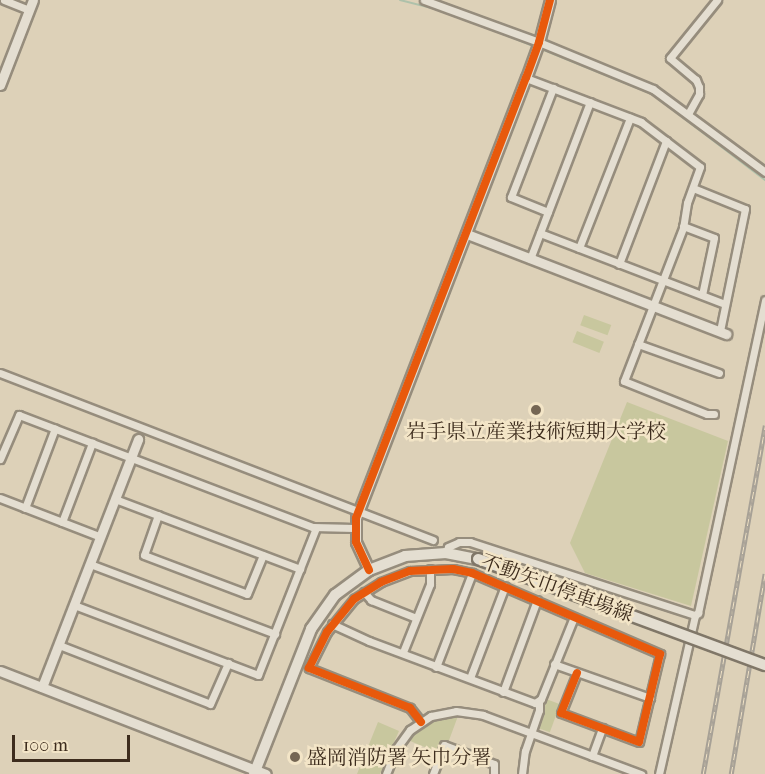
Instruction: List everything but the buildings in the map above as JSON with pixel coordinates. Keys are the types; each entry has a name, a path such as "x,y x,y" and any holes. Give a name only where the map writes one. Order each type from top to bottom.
{"main road":[{"name":"不動矢巾停車場線","path":"258,773 310,629 336,595 369,570 405,556 446,553 478,559 765,665"}],"street":[{"path":"0,85 31,5 4,0"},
{"path":"424,0 642,83 688,114 765,172"},
{"path":"369,570 356,542 354,528 358,511 526,78 550,0"},
{"path":"688,114 699,94 699,87 696,80 669,58 717,0"},
{"path":"526,78 643,123 700,167 683,226 638,344 626,383 714,414"},
{"path":"548,212 511,197 553,88"},
{"path":"530,259 590,102"},
{"path":"579,248 630,118"},
{"path":"619,264 666,141"},
{"path":"467,234 723,332 725,304 745,207 693,188"},
{"path":"683,226 714,238 702,295"},
{"path":"540,233 725,304"},
{"path":"659,774 698,613 765,300"},
{"path":"638,344 719,373"},
{"path":"0,373 433,540"},
{"path":"1,456 16,416 55,428 316,528 354,528"},
{"path":"25,508 55,428"},
{"path":"42,687 138,439"},
{"path":"63,522 92,443"},
{"path":"0,498 100,537"},
{"path":"115,499 300,569"},
{"path":"158,515 144,555 246,594 263,555"},
{"path":"74,605 260,674 316,528"},
{"path":"446,553 448,547 459,542 470,542 696,615"},
{"path":"90,564 275,634"},
{"path":"403,652 430,584 430,569"},
{"path":"421,722 410,708 309,668 332,624 364,592 395,576 430,569 472,573 660,654 639,742 561,713 577,673"},
{"path":"436,667 472,573"},
{"path":"470,678 505,586"},
{"path":"364,592 371,600 416,618"},
{"path":"503,692 537,600"},
{"path":"522,774 525,751 539,710 539,702 573,617"},
{"path":"332,624 436,667 503,692 539,702"},
{"path":"59,645 210,704 228,663"},
{"path":"554,664 650,698"},
{"path":"0,671 258,773"},
{"path":"389,773 402,739 421,722 444,712 470,711 640,774"},
{"path":"592,756 602,728"},
{"path":"433,774 444,745 494,764 494,774"}],"green space":[{"path":"584,315 611,325 607,335 580,325"},
{"path":"577,331 604,342 599,353 573,342"},
{"path":"627,402 728,441 691,606 585,573 570,543"},
{"path":"546,699 560,704 550,732 536,727"},
{"path":"458,716 448,743 440,742 436,752 408,740 432,722"},
{"path":"378,722 399,731 380,774 357,774"}],"waterway":[{"path":"400,0 447,12"},
{"path":"458,16 533,46"},
{"path":"539,48 652,94 765,180"}],"railway":[{"path":"703,774 765,425"},
{"path":"731,774 765,574"}],"cycle path":[{"path":"369,570 356,542 356,518 526,78 539,42 550,0"},
{"path":"421,722 410,708 309,668 327,632 354,599 381,582 410,571 453,569 472,573 660,654 639,742 561,713 577,673"}],"place":[{"name":"岩手県立産業技術短期大学校","path":"536,410"},
{"name":"盛岡消防署 矢巾分署","path":"295,757"}]}
